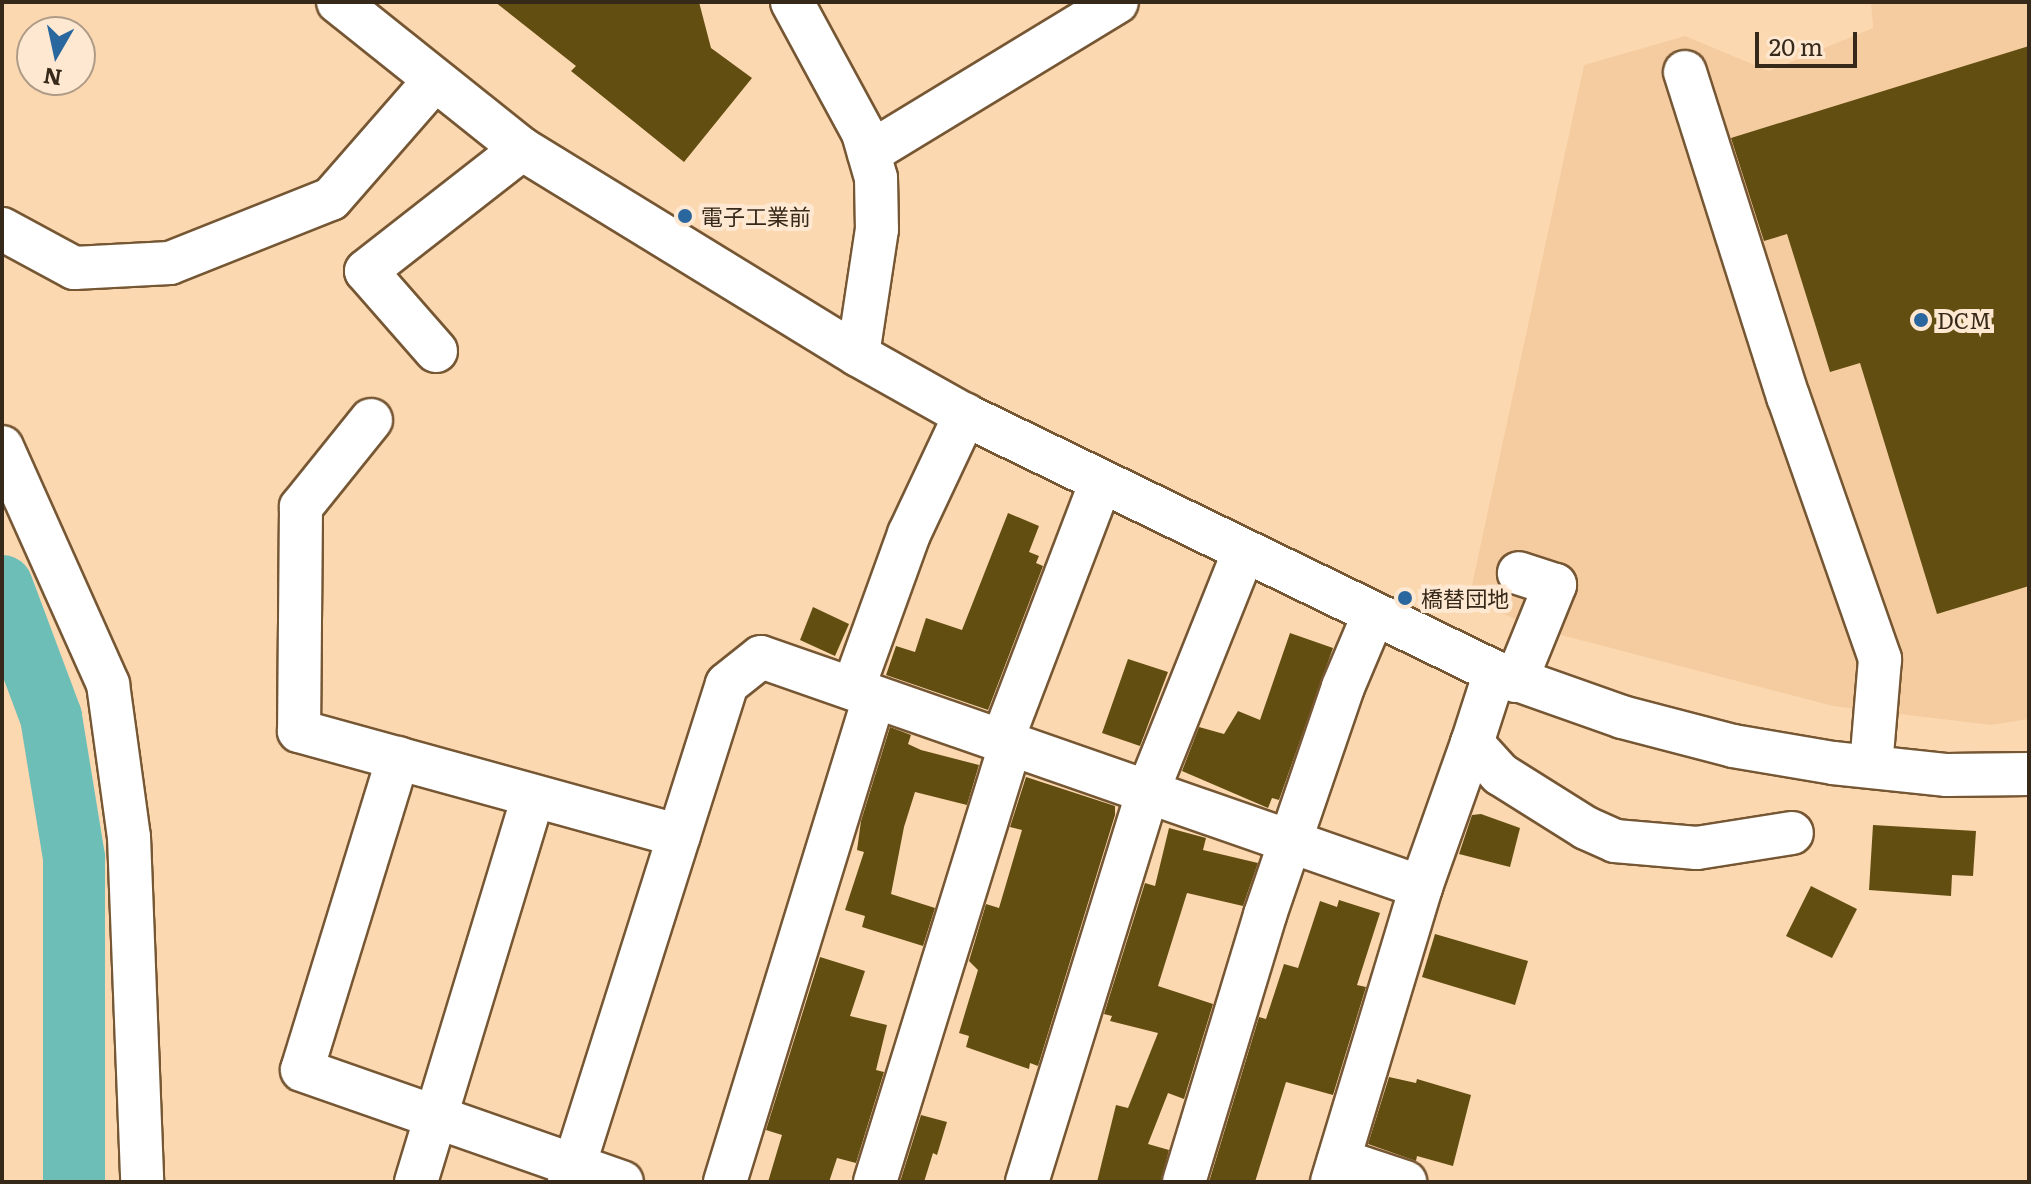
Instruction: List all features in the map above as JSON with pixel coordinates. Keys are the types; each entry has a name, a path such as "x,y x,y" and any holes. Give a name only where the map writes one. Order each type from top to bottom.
{"street":[{"path":"338,2 433,82 522,149 858,355 965,415 1373,616 1506,677 1622,717 1733,746 1947,775 2029,774"},
{"path":"869,153 1117,2"},
{"path":"796,4 869,153 876,178 877,229 858,355"},
{"path":"1685,72 1788,396 1880,659 1871,767"},
{"path":"2,229 74,268 170,263 331,199 433,82"},
{"path":"436,351 366,271 522,149"},
{"path":"725,1182 909,534 965,415"},
{"path":"371,420 301,507 299,731 679,836"},
{"path":"2,447 108,684 129,837 142,1182"},
{"path":"875,1182 1007,743 1101,482"},
{"path":"1027,1182 1148,791 1244,551"},
{"path":"1405,1182 1336,1171 1421,887 1472,743 1555,585 1519,573"},
{"path":"1184,1182 1291,841 1373,616"},
{"path":"572,1174 727,684 761,657 1421,887"},
{"path":"1472,743 1500,774 1586,828 1615,841 1697,848 1792,833"},
{"path":"398,758 302,1070 436,1117 572,1174 622,1182"},
{"path":"416,1182 533,796"}],"shaded area":[{"path":"1871,2 2029,2 2029,719 1991,725 1833,706 1538,629 1469,599 1584,65 1685,36 1769,71 1873,28"}],"building":[{"path":"495,2 699,2 711,48 752,78 684,162 571,71 576,66"},
{"name":"DCM","path":"2029,46 2029,586 1937,614 1860,363 1830,372 1787,234 1764,241 1731,138"},
{"path":"1008,513 1039,526 1029,552 1039,556 1036,563 1043,566 988,710 886,675 896,646 915,652 926,618 962,630"},
{"path":"813,607 849,624 835,656 800,640"},
{"path":"1290,633 1333,648 1279,800 1272,798 1268,808 1182,771 1199,727 1224,734 1238,711 1260,720"},
{"path":"1128,659 1168,672 1140,746 1102,733"},
{"path":"890,727 911,735 908,744 921,750 979,765 967,805 915,792 904,827 891,894 935,908 923,946 862,927 865,916 845,910 864,852 857,850 861,821"},
{"path":"1026,777 1115,806 1115,815 1038,1066 1030,1063 1029,1069 966,1047 969,1036 959,1033 978,970 969,961 986,904 999,908 1022,830 1010,827"},
{"path":"1481,814 1520,828 1510,867 1459,854 1472,815"},
{"path":"1873,825 1976,831 1973,876 1952,875 1951,896 1869,890"},
{"path":"1169,828 1206,838 1203,850 1258,863 1243,906 1187,893 1158,986 1213,1004 1184,1099 1168,1093 1148,1144 1169,1150 1161,1182 1097,1182 1116,1105 1128,1108 1158,1033 1110,1021 1112,1016 1104,1014 1145,883 1155,886"},
{"path":"1811,886 1857,909 1832,958 1786,936"},
{"path":"1339,900 1380,913 1357,985 1366,987 1333,1095 1286,1082 1255,1182 1209,1182 1259,1017 1266,1019 1284,964 1298,968 1320,901 1337,907"},
{"path":"1435,934 1528,961 1515,1005 1422,977"},
{"path":"820,957 865,971 850,1016 887,1025 876,1070 884,1072 856,1163 837,1158 829,1182 768,1182 782,1135 766,1130"},
{"path":"1389,1077 1416,1083 1417,1079 1471,1095 1453,1166 1417,1156 1416,1161 1368,1144"},
{"path":"921,1115 947,1122 937,1155 933,1153 924,1182 900,1182"}],"waterway":[{"path":"2,586 51,717 74,858 74,1182"}],"place":[{"name":"電子工業前","path":"685,216"},
{"name":"DCM","path":"1921,320"},
{"name":"橋替団地","path":"1405,598"}]}
